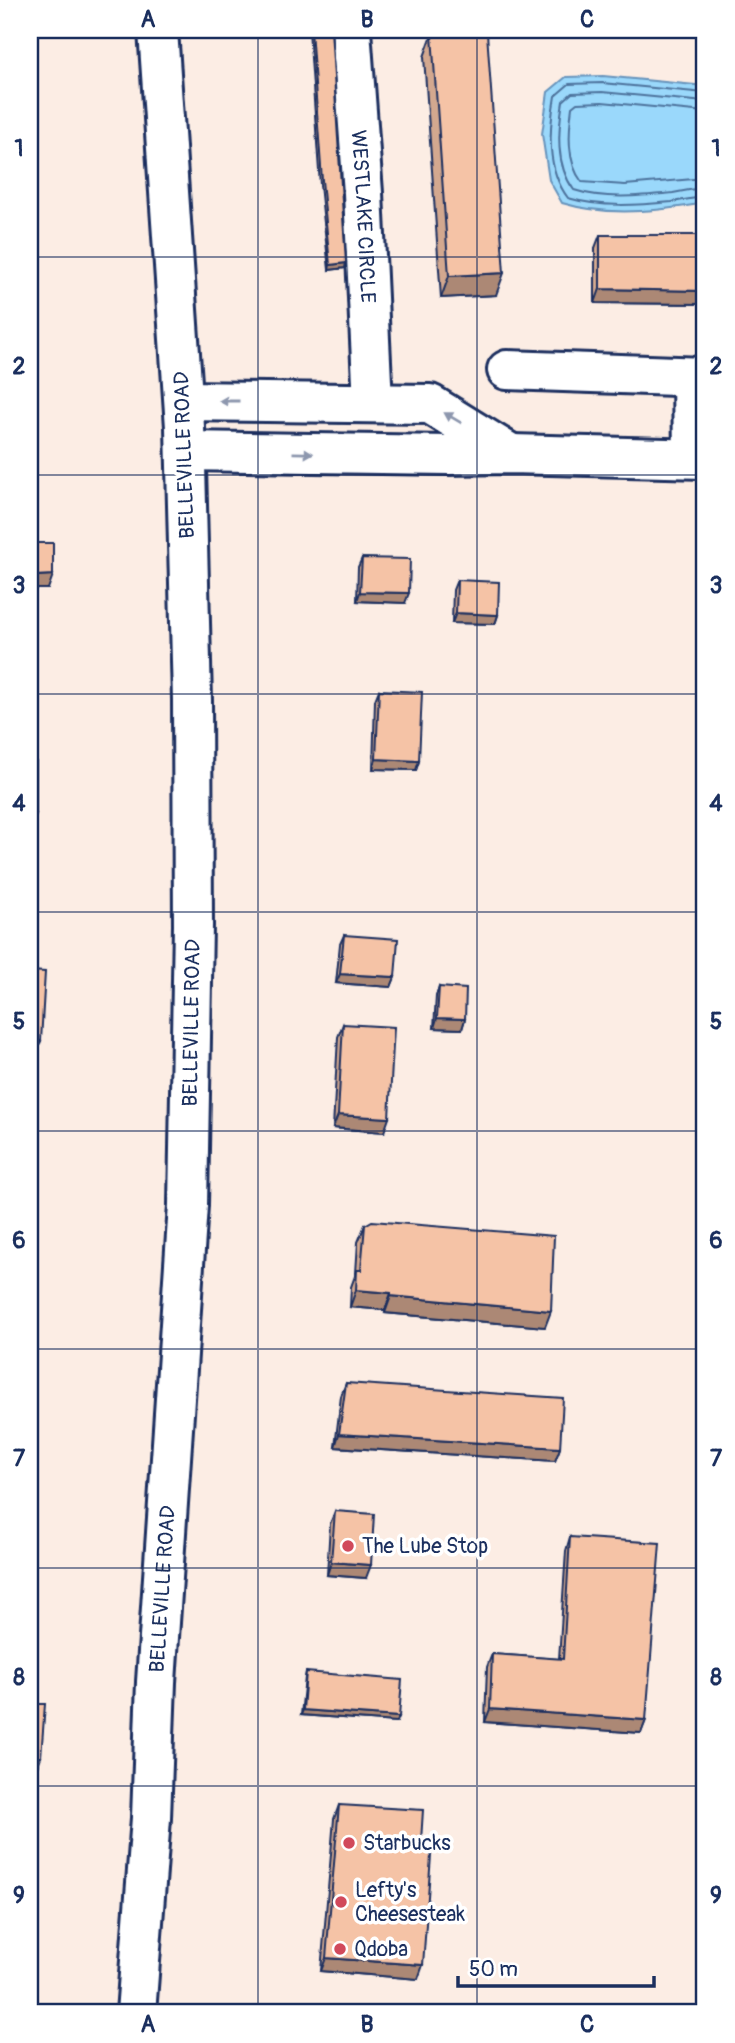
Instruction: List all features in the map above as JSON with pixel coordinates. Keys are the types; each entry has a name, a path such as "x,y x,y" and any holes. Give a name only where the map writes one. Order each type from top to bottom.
{"main road":[{"name":"BELLEVILLE ROAD","path":"136,2013 151,1818 156,1682 188,1205 193,925 192,700 186,451 158,30"},
{"name":"WESTLAKE CIRCLE","path":"351,30 363,193 373,403"},
{"path":"186,451 699,458 699,377 507,370"},
{"path":"184,401 430,404 511,454"}],"water":[{"path":"603,76 705,86 705,203 652,210 615,211 562,203 549,180 542,134 548,92 566,77"}],"building":[{"path":"311,30 331,30 346,263 330,265 322,180"},
{"path":"487,33 504,273 449,276 432,35"},
{"path":"600,235 705,235 705,291 600,289"},
{"path":"30,543 53,543 53,575 35,576 35,582 30,582"},
{"path":"362,558 410,559 409,593 360,592"},
{"path":"457,580 499,582 498,615 456,613"},
{"path":"379,690 422,692 419,761 376,759"},
{"path":"30,733 33,733 33,752 36,752 36,814 30,814"},
{"path":"344,935 398,939 395,977 340,974"},
{"path":"30,971 45,972 41,1041 30,1041"},
{"path":"439,987 466,989 465,1019 437,1018"},
{"path":"343,1024 394,1027 389,1118 338,1115"},
{"path":"372,1221 554,1236 551,1311 391,1296 391,1293 356,1290 357,1270 361,1270 365,1225"},
{"path":"346,1383 563,1398 560,1448 339,1434"},
{"name":"The Lube Stop","path":"335,1511 374,1514 371,1565 331,1562"},
{"path":"570,1537 660,1543 646,1720 490,1709 492,1654 563,1659"},
{"path":"306,1672 402,1680 399,1717 303,1710"},
{"path":"30,1704 45,1704 41,1757 30,1757"},
{"path":"339,1805 423,1810 421,1841 432,1842 423,1965 326,1958"}],"place":[{"name":"The Lube Stop","path":"348,1546"},
{"name":"Starbucks","path":"349,1843"},
{"name":"Lefty's Cheesesteak","path":"341,1902"},
{"name":"Qdoba","path":"340,1949"}]}
